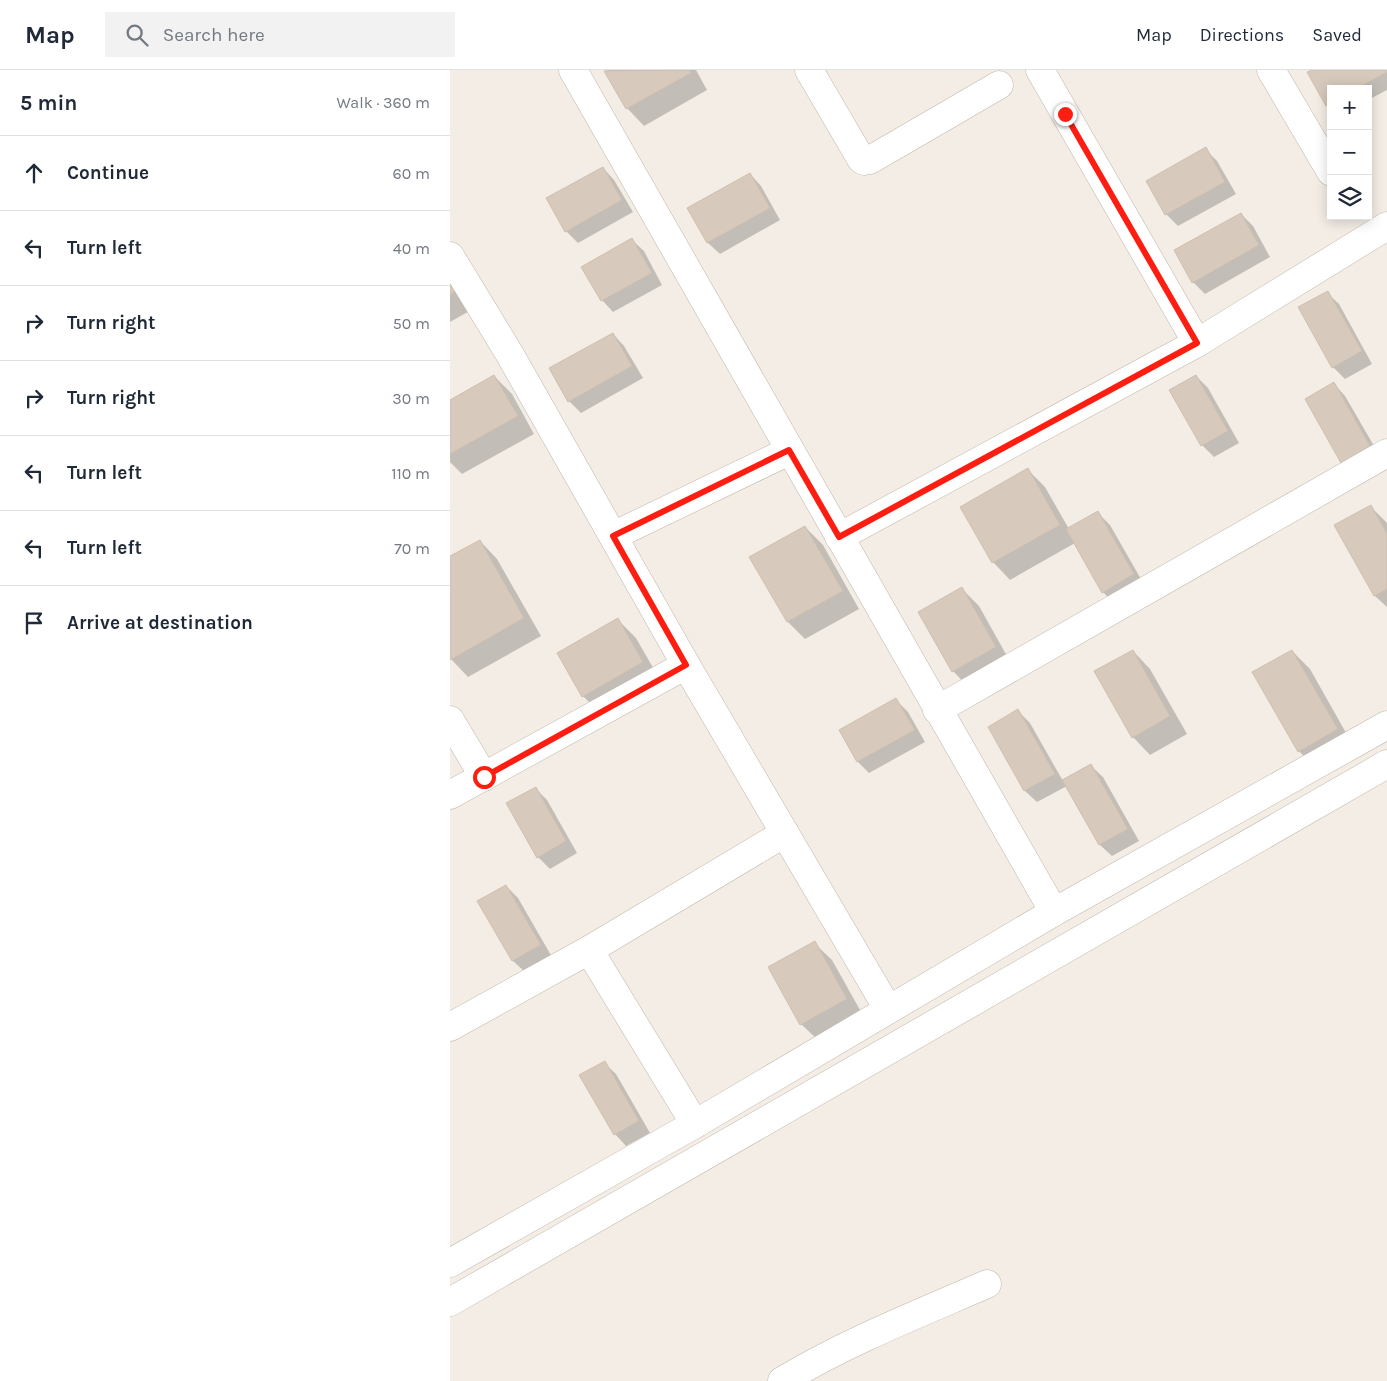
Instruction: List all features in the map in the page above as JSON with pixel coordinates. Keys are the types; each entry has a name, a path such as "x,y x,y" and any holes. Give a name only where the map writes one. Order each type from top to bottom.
{"street":[{"path":"573,70 1054,912"},
{"path":"809,70 861,159 864,161 870,160 999,85"},
{"path":"1040,70 1197,343"},
{"path":"1271,70 1327,165"},
{"path":"839,537 1197,343 1371,226"},
{"path":"450,256 509,353 686,665 888,1009"},
{"path":"613,536 789,450"},
{"path":"937,710 1387,453"},
{"path":"450,795 686,665"},
{"path":"450,720 484,777"},
{"path":"450,1263 695,1124 1054,912 1387,725"},
{"path":"450,1302 1387,764"},
{"path":"450,1027 589,950 786,833"},
{"path":"589,950 695,1124"},
{"path":"782,1381 855,1341 987,1284"}],"building":[{"path":"689,70 691,73 626,109 604,71"},
{"path":"1312,70 1387,70 1387,72 1363,85 1327,85 1326,106 1307,72"},
{"path":"1206,147 1225,182 1165,215 1146,181"},
{"path":"603,167 622,200 565,232 546,198"},
{"path":"750,173 770,208 707,243 687,208"},
{"path":"1241,213 1259,245 1192,283 1174,250"},
{"path":"632,238 652,273 601,301 581,267"},
{"path":"450,280 456,291 450,295"},
{"path":"1328,291 1362,351 1332,368 1298,307"},
{"path":"613,333 632,366 568,402 549,368"},
{"path":"494,375 518,416 450,454 450,400"},
{"path":"1196,375 1228,431 1201,446 1169,390"},
{"path":"1334,382 1370,446 1341,463 1305,399"},
{"path":"1028,468 1060,525 992,563 960,507"},
{"path":"1371,505 1387,534 1387,589 1374,596 1334,525"},
{"path":"1098,511 1134,574 1102,593 1066,529"},
{"path":"805,526 843,591 787,622 749,557"},
{"path":"480,540 524,618 450,660 450,556"},
{"path":"962,587 996,647 952,672 918,612"},
{"path":"618,618 643,662 582,697 557,653"},
{"path":"1133,650 1170,716 1132,738 1094,671"},
{"path":"1292,650 1338,729 1298,752 1252,672"},
{"path":"896,698 915,730 857,762 839,730"},
{"path":"1018,709 1055,774 1024,791 988,727"},
{"path":"1091,764 1128,829 1099,845 1062,780"},
{"path":"536,787 566,841 537,858 506,803"},
{"path":"506,885 541,945 512,961 477,901"},
{"path":"815,941 847,999 800,1025 768,967"},
{"path":"605,1061 639,1121 614,1135 579,1075"}],"route":[{"path":"484,777 686,665 613,536 789,450 839,537 1197,343 1065,114"}]}
